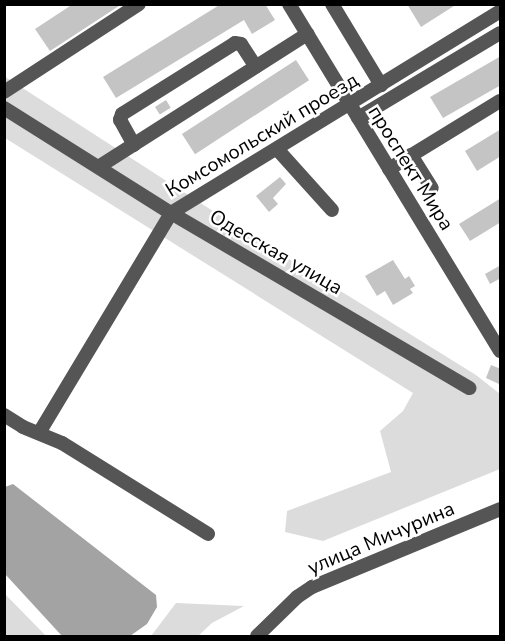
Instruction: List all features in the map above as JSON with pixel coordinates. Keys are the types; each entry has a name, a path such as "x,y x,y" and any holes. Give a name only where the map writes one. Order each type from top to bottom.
{"street":[{"path":"4,92 139,4"},
{"name":"проспект Мира","path":"289,4 501,351"},
{"name":"проспект Мира","path":"332,4 381,85"},
{"name":"Комсомольский проезд","path":"39,434 171,213 501,11"},
{"path":"358,118 501,33"},
{"path":"100,166 307,34"},
{"path":"134,145 120,120 122,114 236,43 241,44 256,67"},
{"path":"389,169 501,101"},
{"name":"Одесская улица","path":"4,108 100,166 171,213 469,388"},
{"path":"277,149 332,210"},
{"path":"411,155 432,188"},
{"path":"4,415 39,434 63,443 208,534"},
{"name":"улица Мичурина","path":"257,636 297,597 312,587 501,509"}],"shaded area":[{"path":"4,76 247,233 476,375 500,394 500,469 323,541 285,532 287,511 391,472 380,431 403,411 413,393 5,138"},
{"path":"13,484 156,595 157,607 147,624 130,636 62,636 5,574 5,487"},
{"path":"5,594 46,636 5,636"},
{"path":"176,603 244,606 212,623 198,636 151,636"}],"building":[{"path":"73,4 122,4 50,51 35,29"},
{"path":"221,4 265,4 275,20 252,34 244,20 116,98 103,77"},
{"path":"407,4 457,4 421,27"},
{"path":"501,56 501,85 443,118 430,97"},
{"path":"296,60 309,80 195,154 182,134"},
{"path":"166,100 171,108 160,115 155,107"},
{"path":"501,129 501,156 477,171 465,151"},
{"path":"280,177 286,184 273,198 278,204 269,212 256,196"},
{"path":"501,198 501,222 470,241 459,224"},
{"path":"393,260 405,279 409,276 415,286 410,289 413,293 393,305 385,291 377,296 365,276"},
{"path":"501,265 501,278 490,284 485,274"},
{"path":"491,365 501,369 501,385 486,378"}]}
